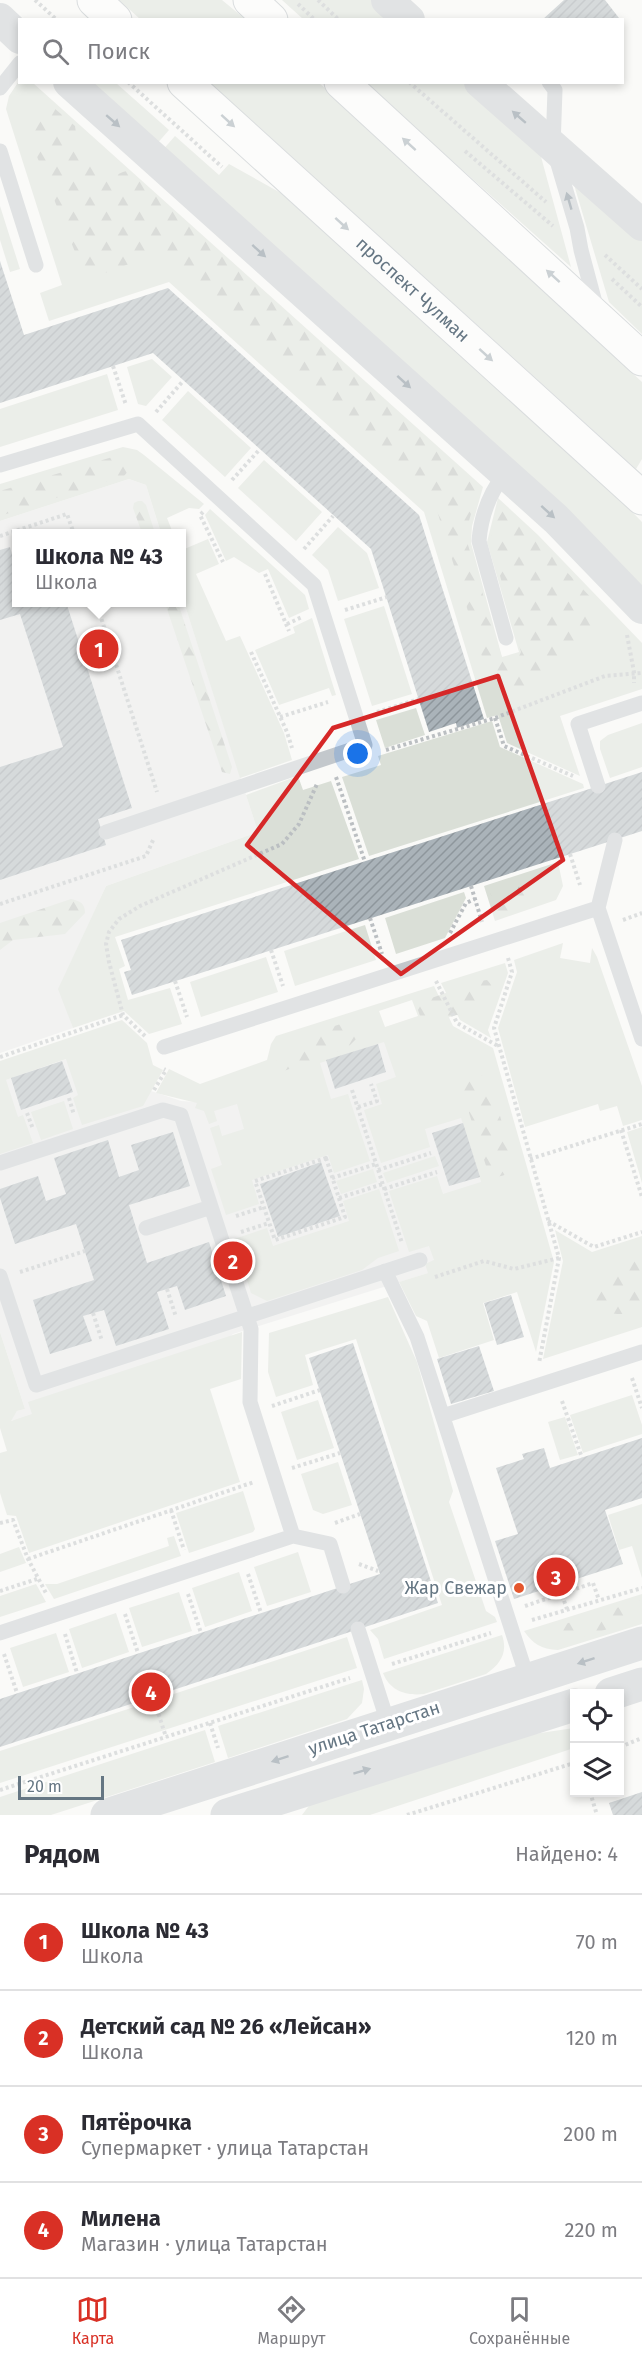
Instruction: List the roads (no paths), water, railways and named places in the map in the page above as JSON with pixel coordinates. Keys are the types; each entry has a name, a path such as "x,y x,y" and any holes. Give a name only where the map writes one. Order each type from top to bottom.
{"main road":[{"path":"94,0 113,18"},
{"path":"250,0 269,18"},
{"name":"проспект Чулман","path":"186,84 642,498"},
{"path":"343,84 642,359"}],"street":[{"path":"387,0 407,18"},
{"path":"0,19 18,36"},
{"path":"71,84 556,519 634,619"},
{"path":"482,84 642,225"},
{"name":"улица Татарстан","path":"107,1815 642,1643"},
{"path":"624,1690 642,1684"},
{"name":"улица Татарстан","path":"227,1815 284,1806 570,1706"}],"lane":[{"path":"0,88 18,66"},
{"path":"550,84 555,90 553,147 600,318"},
{"path":"0,150 36,265"},
{"path":"0,465 137,427 218,496 314,585 365,745 243,788 106,832"},
{"path":"505,473 489,497 480,528 479,541 506,638"},
{"path":"598,786 578,724 638,704"},
{"path":"615,840 593,909 642,1039"},
{"path":"157,1044 194,1038 593,909"},
{"path":"0,1163 163,1110 181,1115 250,1329 250,1402 293,1536"},
{"path":"147,1228 211,1207"},
{"path":"0,1277 36,1385 414,1261"},
{"path":"384,1271 417,1337 528,1680"},
{"path":"443,1416 642,1352"},
{"path":"0,1633 293,1536 330,1544 344,1586"},
{"path":"358,1629 388,1723"}],"place":[{"name":"Школа № 43","path":"99,649"},
{"name":"Детский сад № 26 «Лейсан»","path":"233,1261"},
{"name":"Пятёрочка","path":"556,1577"},
{"name":"Жар Свежар","path":"519,1588"},
{"name":"Милена","path":"151,1692"}]}
